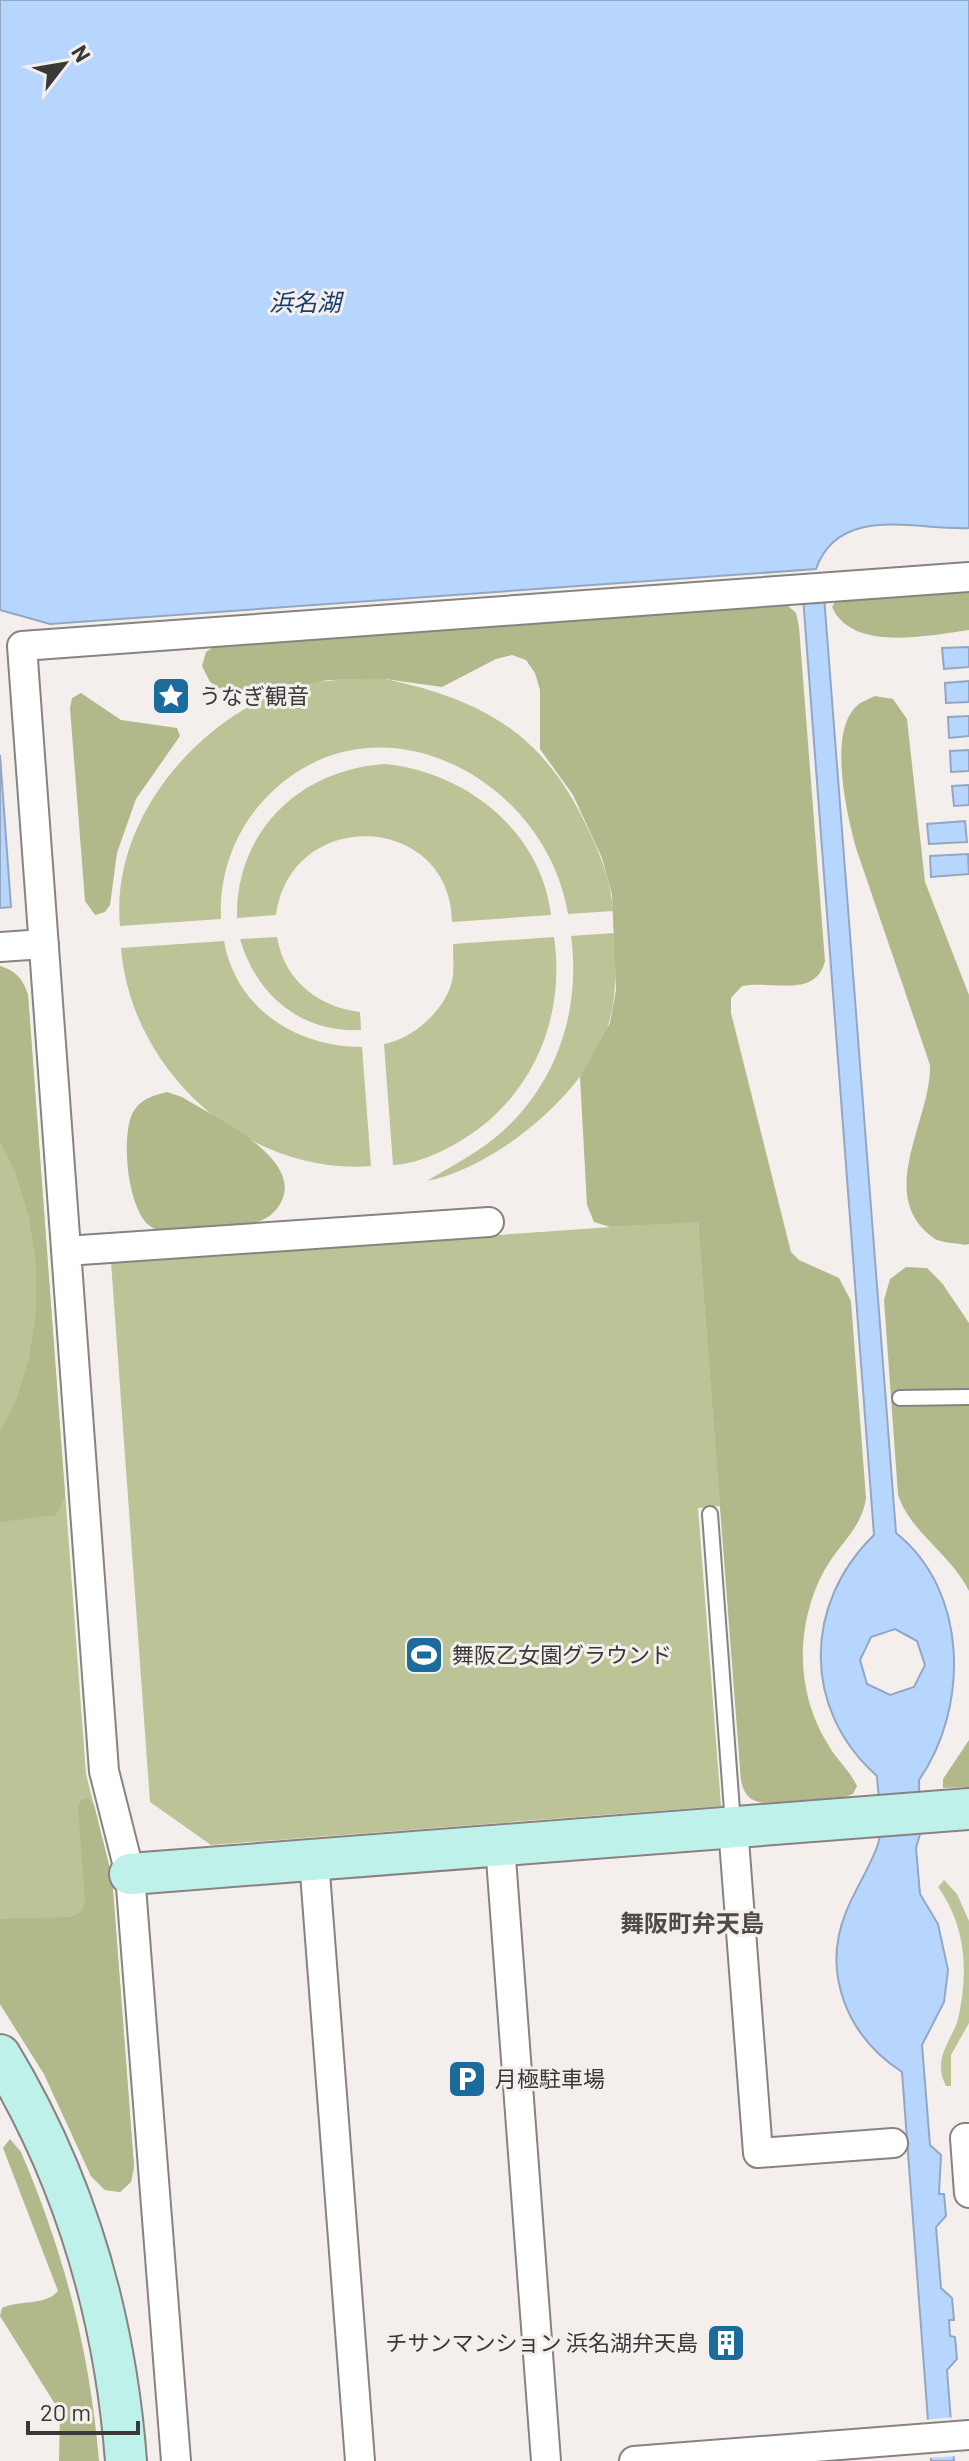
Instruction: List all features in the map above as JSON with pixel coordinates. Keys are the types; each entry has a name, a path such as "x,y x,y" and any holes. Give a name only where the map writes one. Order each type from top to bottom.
{"street":[{"path":"176,2461 130,1874 104,1771 22,646 969,577"},
{"path":"0,947 44,944"},
{"path":"66,1251 489,1222"},
{"path":"130,1874 969,1809"},
{"path":"733,1827 758,2153 893,2143"},
{"path":"500,1845 546,2461"},
{"path":"314,1860 360,2461"},
{"path":"0,2055 46,2140 89,2249 116,2364 126,2461"},
{"path":"969,2138 965,2138 969,2193"},
{"path":"634,2461 918,2446 969,2435"}],"lane":[{"path":"900,1398 969,1397"},
{"path":"710,1514 733,1827"}],"green space":[{"path":"969,588 969,630 934,635 874,636 856,631 842,621 832,607 836,600"},
{"path":"786,604 796,613 799,627 825,961 820,973 802,984 742,986 731,998 731,1013 791,1252 799,1260 839,1278 851,1301 866,1498 860,1518 830,1561 814,1592 804,1636 803,1659 810,1704 818,1725 857,1786 853,1794 844,1797 765,1803 748,1796 741,1781 698,1222 610,1227 594,1222 587,1205 580,1077 610,1023 616,990 612,895 602,858 573,795 540,749 540,690 535,673 526,660 512,655 496,659 442,687 385,679 328,680 249,697 227,693 210,682 202,666 206,652 218,644"},
{"path":"385,679 452,698 481,711 531,745 571,796 588,829 605,869 613,911 568,914 553,864 526,821 489,786 447,762 400,749 352,750 306,767 263,801 253,813 230,856 223,886 221,919 120,926 120,889 128,854 141,820 160,788 183,759 239,712 271,695 327,681"},
{"path":"81,693 121,720 177,728 180,736 136,799 117,853 110,905 105,912 95,915 85,901 70,708 72,698"},
{"path":"875,696 893,699 907,719 925,882 969,995 969,1244 965,1245 935,1239 917,1222 908,1202 910,1156 928,1086 930,1065 856,848 842,774 843,733 849,717 860,704"},
{"path":"385,764 415,769 444,779 495,811 515,832 532,857 544,885 551,915 452,922 445,886 426,859 400,843 369,836 338,840 310,854 288,879 276,915 237,918 239,887 247,858 261,832 279,810 301,792 326,778 354,768"},
{"path":"614,933 614,998 610,1019 600,1046 584,1072 538,1121 510,1142 482,1160 427,1181 486,1145 522,1111 538,1090 561,1042 568,1016 572,990 571,936"},
{"path":"277,937 287,966 295,978 305,989 330,1004 360,1012 361,1030 319,1025 284,1007 269,993 247,959 240,939"},
{"path":"554,937 555,996 549,1025 525,1078 487,1122 462,1140 429,1157 393,1165 384,1044 407,1036 418,1028 445,999 453,976 453,944"},
{"path":"224,941 241,986 273,1020 315,1040 362,1047 371,1166 325,1165 281,1153 240,1134 203,1107 172,1074 147,1035 129,993 121,948"},
{"path":"0,966 18,977 28,995 86,1774 112,1877 134,2167 131,2182 120,2192 105,2190 91,2176 44,2074 0,2004"},
{"path":"0,966 18,976 28,995 65,1497 56,1515 0,1522 0,1432 15,1403 29,1359 36,1312 36,1264 29,1217 15,1172 0,1142"},
{"path":"167,1092 182,1097 233,1127 269,1155 280,1171 285,1187 274,1212 251,1224 167,1232 153,1228 144,1220 137,1207 128,1172 127,1134 130,1119 138,1105"},
{"name":"舞阪乙女園グラウンド","path":"698,1221 720,1506 698,1508 721,1806 211,1845 150,1802 111,1262"},
{"path":"906,1267 927,1268 942,1283 969,1323 969,1591 952,1566 912,1521 898,1495 884,1300 890,1279"},
{"path":"969,1740 969,1787 943,1788 943,1779"},
{"path":"88,1798 94,1805 112,1877 134,2167 131,2182 120,2192 105,2190 91,2176 44,2074 0,2004 0,1919 70,1917 81,1912 85,1901 78,1808 81,1800"},
{"path":"944,1880 957,1894 969,1921 969,2023 951,2055 951,2086 946,2086 942,2077 941,2061 957,2023 964,1970 955,1919 938,1887"},
{"path":"10,2139 21,2152 36,2190 73,2303 89,2381 99,2461 59,2461 60,2412 0,2316 2,2308 46,2299 58,2291 3,2148"}],"water":[{"name":"浜名湖","path":"0,0 969,0 969,528 882,525 861,528 842,535 827,548 816,569 50,624 0,610"},
{"path":"824,596 896,1533 920,1557 937,1586 949,1618 954,1651 953,1686 947,1719 935,1751 919,1780 920,1834 916,1848 920,1894 938,1924 948,1970 944,2002 922,2045 930,2145 941,2155 939,2194 944,2194 946,2216 936,2227 941,2288 952,2298 954,2320 949,2320 950,2336 955,2337 957,2359 947,2370 954,2461 931,2461 902,2072 867,2041 844,2002 838,1981 839,1935 846,1912 871,1862 881,1829 877,1776 852,1750 835,1720 824,1689 821,1657 824,1624 834,1592 851,1562 874,1535 803,597","holes":["895,1629 917,1641 925,1665 914,1687 890,1695 867,1684 860,1660 871,1637"]},
{"path":"969,647 969,667 944,669 942,648"},
{"path":"969,681 969,702 946,703 945,683"},
{"path":"969,716 969,736 949,738 948,717"},
{"path":"969,750 969,771 951,772 950,751"},
{"path":"0,755 11,907 0,908"},
{"path":"969,785 969,805 954,806 952,786"},
{"path":"965,821 967,842 929,844 927,824"},
{"path":"968,854 969,874 931,877 930,856"}],"pier":[{"path":"955,2417 957,2456 927,2458 924,2420"}],"place":[{"name":"うなぎ観音","path":"171,696"},
{"name":"舞阪乙女園グラウンド","path":"424,1655"},
{"name":"月極駐車場","path":"467,2079"},
{"name":"チサンマンション 浜名湖弁天島","path":"726,2343"}],"district":[{"name":"舞阪町弁天島","path":"692,1924"}]}
